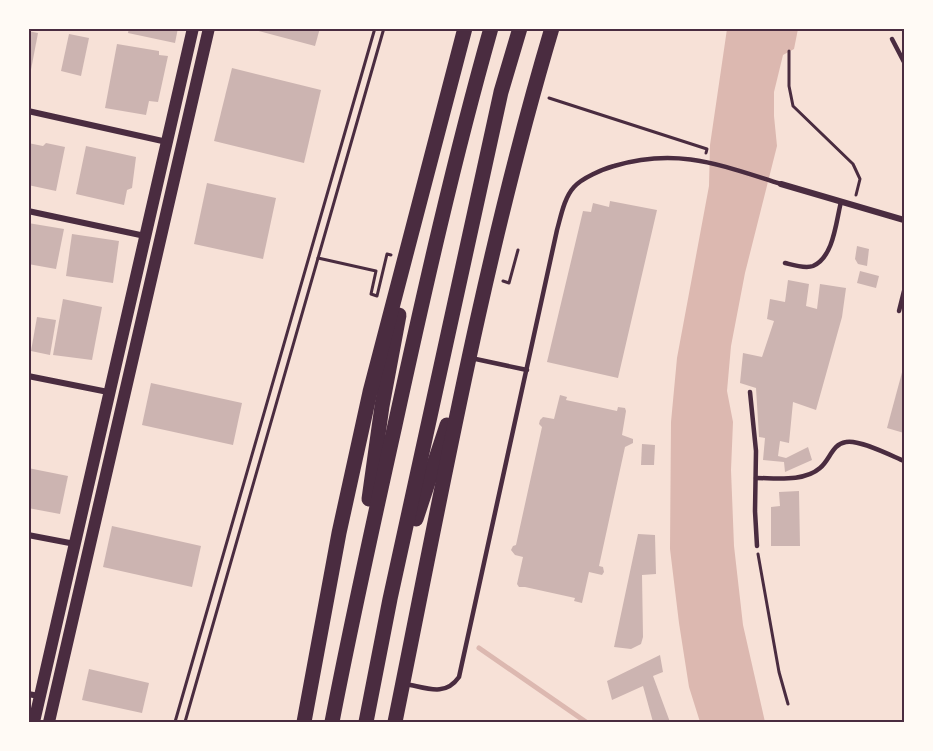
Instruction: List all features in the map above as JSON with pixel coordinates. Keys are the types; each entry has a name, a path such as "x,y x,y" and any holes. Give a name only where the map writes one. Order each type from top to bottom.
{"highway":[{"path":"304,723 339,533 365,414 465,28"},
{"path":"332,723 352,618 422,298 491,28"},
{"path":"366,723 390,599 501,92 520,28"},
{"path":"395,723 469,357 506,190 552,28"},
{"path":"352,618 382,406 420,197"},
{"path":"390,599 469,357"}],"main road":[{"path":"34,723 34,695 75,544 193,28"},
{"path":"49,723 209,28"}],"street":[{"path":"28,111 168,142"},
{"path":"781,184 904,220"},
{"path":"28,211 145,236"},
{"path":"28,376 108,392"},
{"path":"28,535 75,544"}],"lane":[{"path":"892,39 904,62"},
{"path":"403,683 444,690 453,685 459,677 557,230 564,204 574,187 602,169 630,161 661,157 704,160 781,184"},
{"path":"785,263 813,266 826,256 841,202"},
{"path":"899,311 904,291"},
{"path":"469,357 527,370"},
{"path":"750,392 756,452 757,546"},
{"path":"756,478 787,479 808,474 820,468 834,448 846,442 856,443 904,461"}],"path":[{"path":"175,723 375,28"},
{"path":"185,723 384,28"},
{"path":"789,51 789,86 793,106 853,164 860,179 854,205"},
{"path":"544,96 707,149 704,160"},
{"path":"509,283 518,250"},
{"path":"318,258 376,271 371,294 377,296 387,254"},
{"path":"757,546 760,575 779,672 788,704"}],"shaded area":[{"path":"727,29 798,29 794,49 783,55 774,92 777,146 745,273 731,346 727,391 733,422 731,470 734,546 743,625 765,722 700,722 689,687 670,549 671,422 677,358 709,186 710,145"}],"building":[{"path":"129,28 178,28 175,43 128,33"},
{"path":"247,28 320,28 315,46"},
{"path":"28,31 38,33 30,75 28,75"},
{"path":"69,34 89,38 81,76 61,71"},
{"path":"117,44 159,51 159,55 168,56 158,102 149,101 146,115 105,108"},
{"path":"232,68 321,90 304,163 214,141"},
{"path":"28,143 43,146 46,143 65,147 56,191 28,185"},
{"path":"86,146 136,157 132,188 127,190 124,205 76,194"},
{"path":"207,183 276,198 263,259 194,244"},
{"path":"610,201 657,210 618,378 547,362 583,211 591,212 593,203 609,207"},
{"path":"28,223 64,229 56,269 28,264"},
{"path":"72,234 119,241 113,283 66,276"},
{"path":"857,246 869,249 867,266 858,264 855,259"},
{"path":"860,271 879,276 876,288 857,283"},
{"path":"788,280 809,284 806,306 817,309 820,284 846,288 842,317 816,410 793,402 789,443 780,441 778,456 786,458 808,447 812,460 785,472 784,462 763,460 765,438 759,437 756,388 740,383 743,353 762,357 774,321 767,319 770,299 785,302"},
{"path":"63,299 102,307 92,360 53,355"},
{"path":"37,317 56,320 50,355 31,351"},
{"path":"904,365 904,433 887,428"},
{"path":"151,383 242,403 233,445 142,425"},
{"path":"560,395 567,397 566,400 617,411 618,407 625,408 622,435 633,439 633,443 625,447 599,566 603,567 604,572 602,575 589,572 582,603 574,601 575,598 519,587 517,584 523,557 515,555 511,550 516,545 542,427 539,424 540,420 543,417 554,419"},
{"path":"642,444 655,445 654,465 641,465"},
{"path":"28,468 68,476 60,514 28,508"},
{"path":"799,491 800,546 771,546 771,507 780,506 779,492"},
{"path":"112,526 201,546 192,587 103,567"},
{"path":"638,534 655,535 656,574 642,575 643,637 641,644 631,649 614,647"},
{"path":"660,655 663,672 653,676 670,722 653,722 643,686 612,700 607,681"},
{"path":"89,669 149,683 142,713 82,700"}],"waterway":[{"path":"479,648 586,722"}]}
